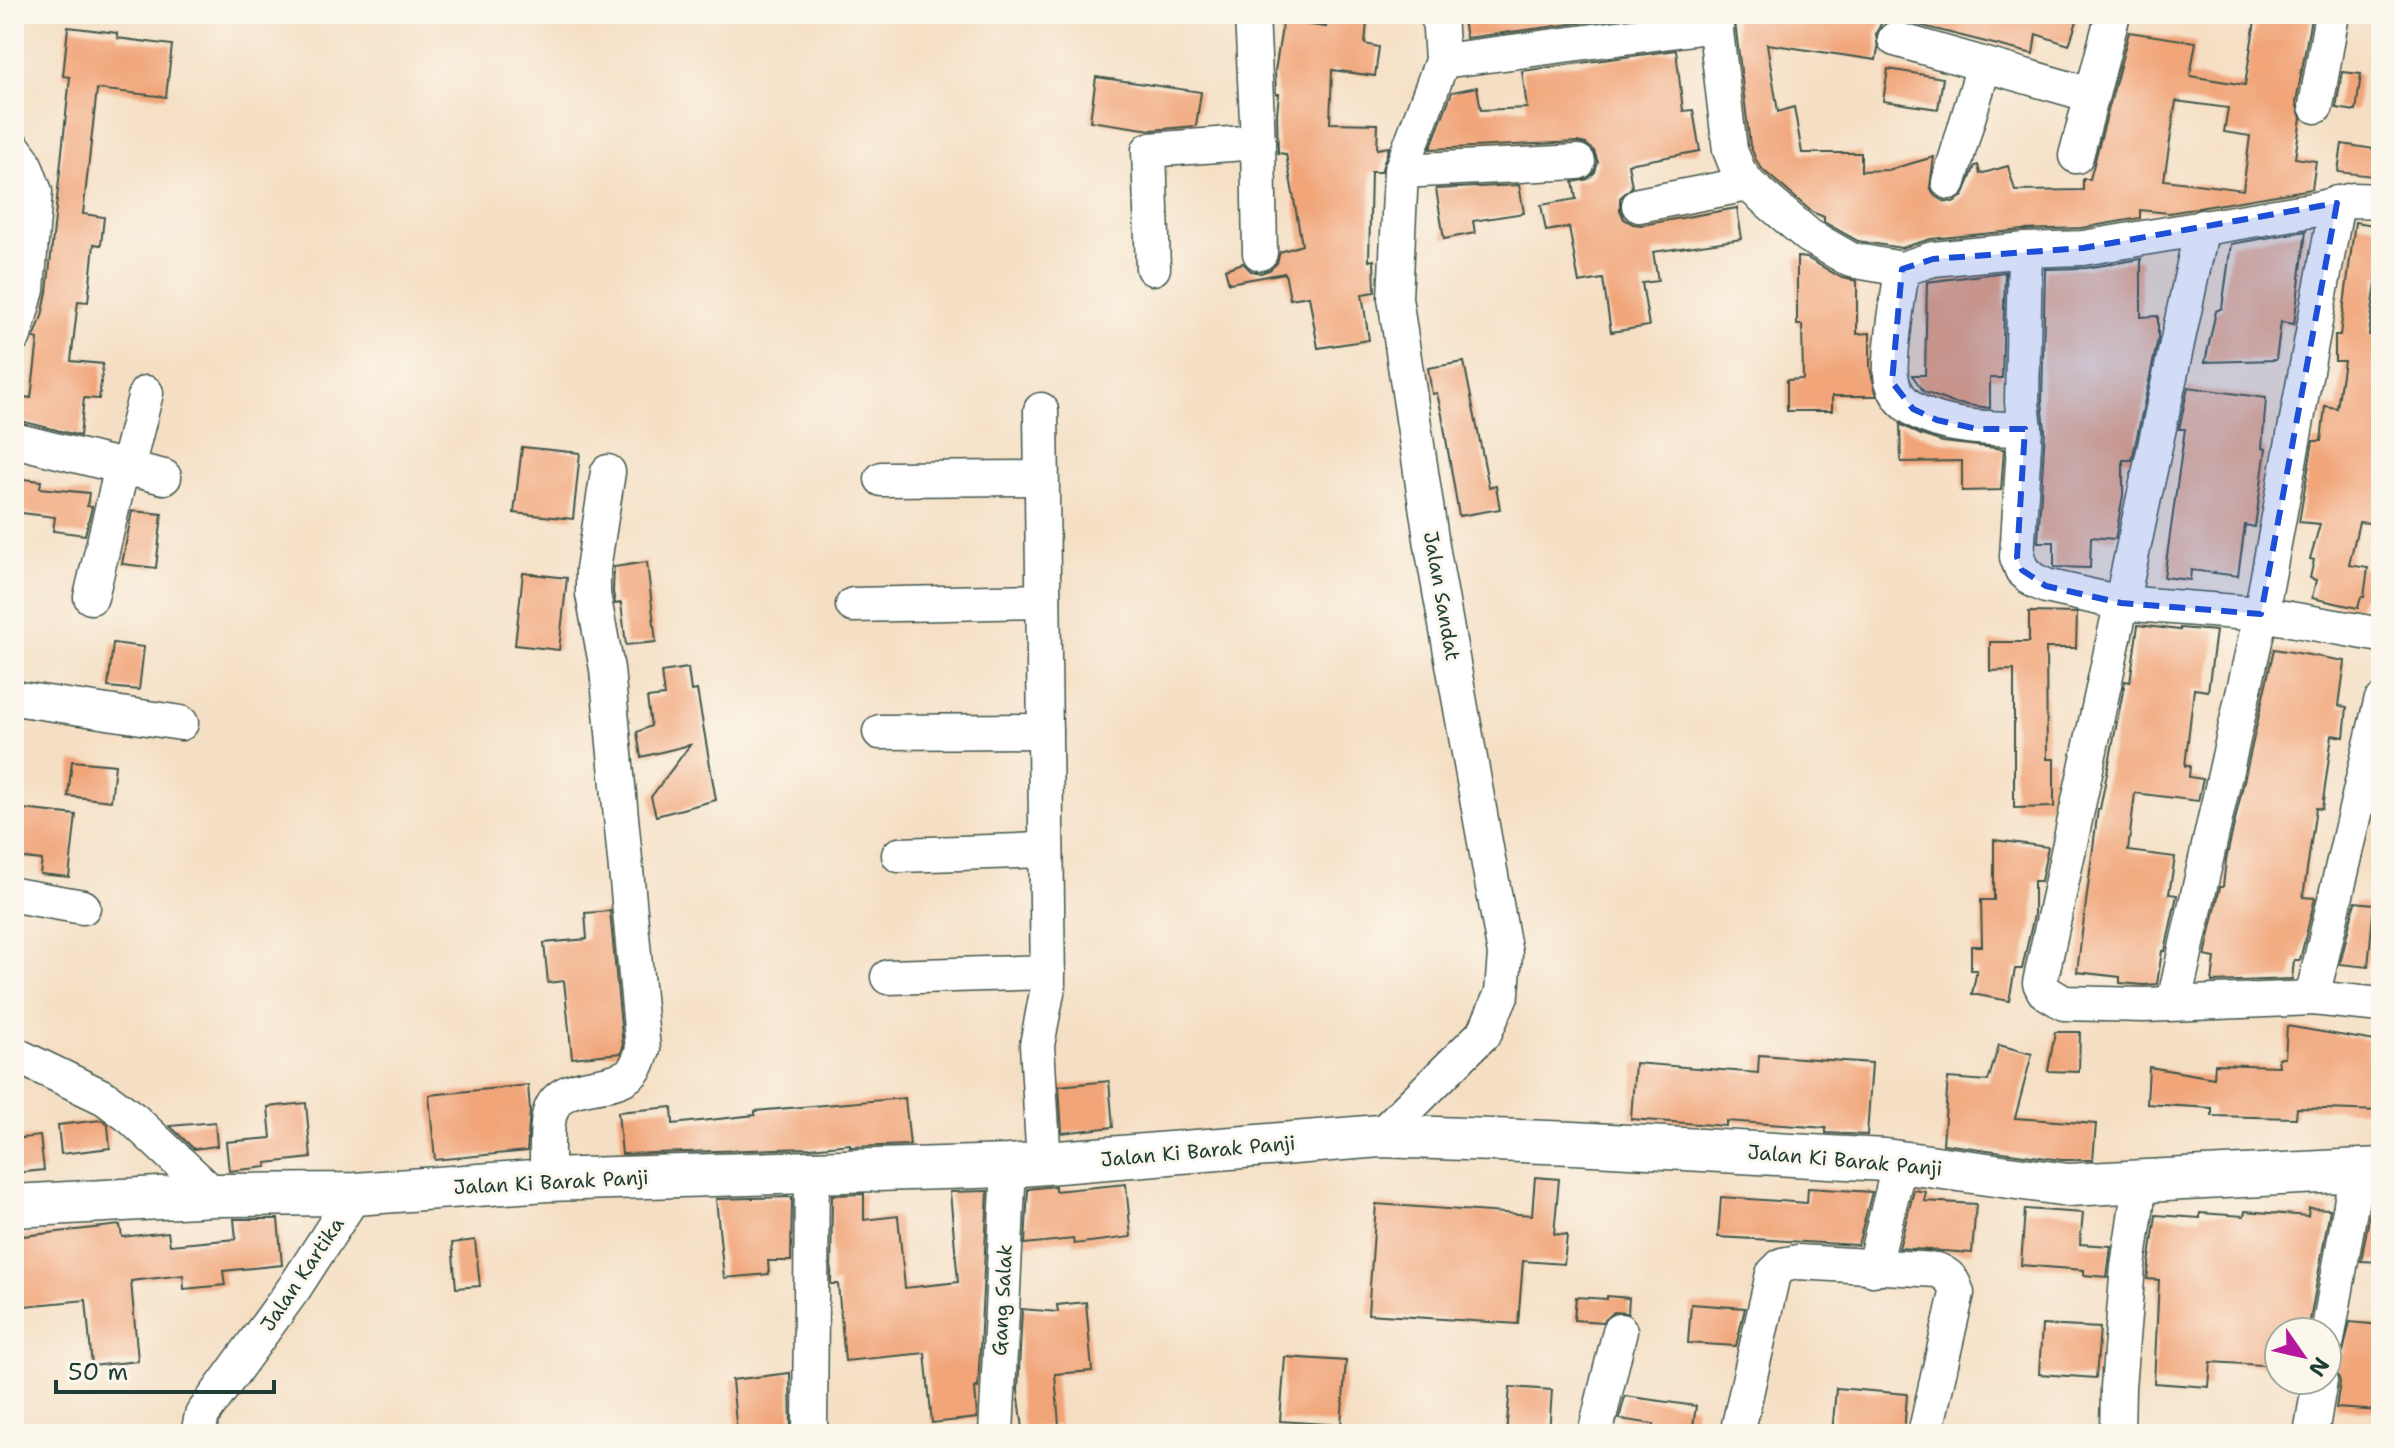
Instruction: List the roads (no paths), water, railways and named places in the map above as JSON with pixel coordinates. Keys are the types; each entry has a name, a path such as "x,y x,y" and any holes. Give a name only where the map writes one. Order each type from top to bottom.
{"street":[{"path":"1252,14 1260,253"},
{"name":"Jalan Sandat","path":"1380,1136 1485,1032 1502,993 1505,954 1433,552 1395,298 1401,171 1442,61 1439,14"},
{"path":"2076,156 2113,14"},
{"path":"2316,106 2332,14"},
{"path":"1442,61 1715,20 1730,150 1748,184 1809,236 1851,260 1902,269 1933,259 2083,248 2312,210 2353,200 2381,201"},
{"path":"1895,39 2091,95"},
{"path":"1949,182 1984,65"},
{"path":"1153,268 1149,150 1258,142"},
{"path":"14,148 23,160 35,192 27,290 14,336"},
{"path":"1401,171 1578,162"},
{"path":"1639,205 1748,184"},
{"path":"2174,1002 2261,614 2337,203"},
{"path":"2202,227 2040,983 2044,991 2064,1003 2144,1005 2312,998 2381,1005"},
{"path":"2025,250 2022,402 2025,429 2017,557 2022,570 2046,586 2121,603 2261,614 2381,635"},
{"path":"1902,269 1891,365 1892,382 1899,394 1913,409 1937,420 1977,429 2025,429"},
{"path":"91,597 146,393"},
{"name":"Gang Salak","path":"996,1434 1037,1045 1048,987 1041,410"},
{"path":"14,440 164,477"},
{"path":"547,1180 549,1115 556,1103 567,1092 626,1078 636,1068 643,1050 607,669 593,594 593,569 608,472"},
{"path":"882,479 1041,478"},
{"path":"853,605 1043,601"},
{"path":"14,698 181,723"},
{"path":"2312,998 2381,702"},
{"path":"880,732 1045,731"},
{"path":"899,855 1046,850"},
{"path":"14,895 83,907"},
{"path":"888,977 1048,972"},
{"path":"14,1054 105,1098 133,1119 214,1195"},
{"name":"Jalan Ki Barak Panji","path":"14,1206 214,1195 355,1194 547,1180 1026,1165 1380,1136 1574,1143 1900,1162 2068,1185 2369,1170"},
{"path":"1873,1269 1900,1162"},
{"path":"2333,1316 2369,1170"},
{"path":"810,1430 812,1172"},
{"path":"2117,1434 2127,1281 2140,1183"},
{"name":"Jalan Kartika","path":"198,1434 202,1415 295,1287 355,1194"},
{"path":"1737,1434 1773,1274 1782,1265 1798,1262 1873,1269 1937,1270 1947,1274 1954,1282 1957,1293 1925,1434"},
{"path":"1595,1434 1620,1331"},
{"path":"2311,1434 2317,1396"}]}
